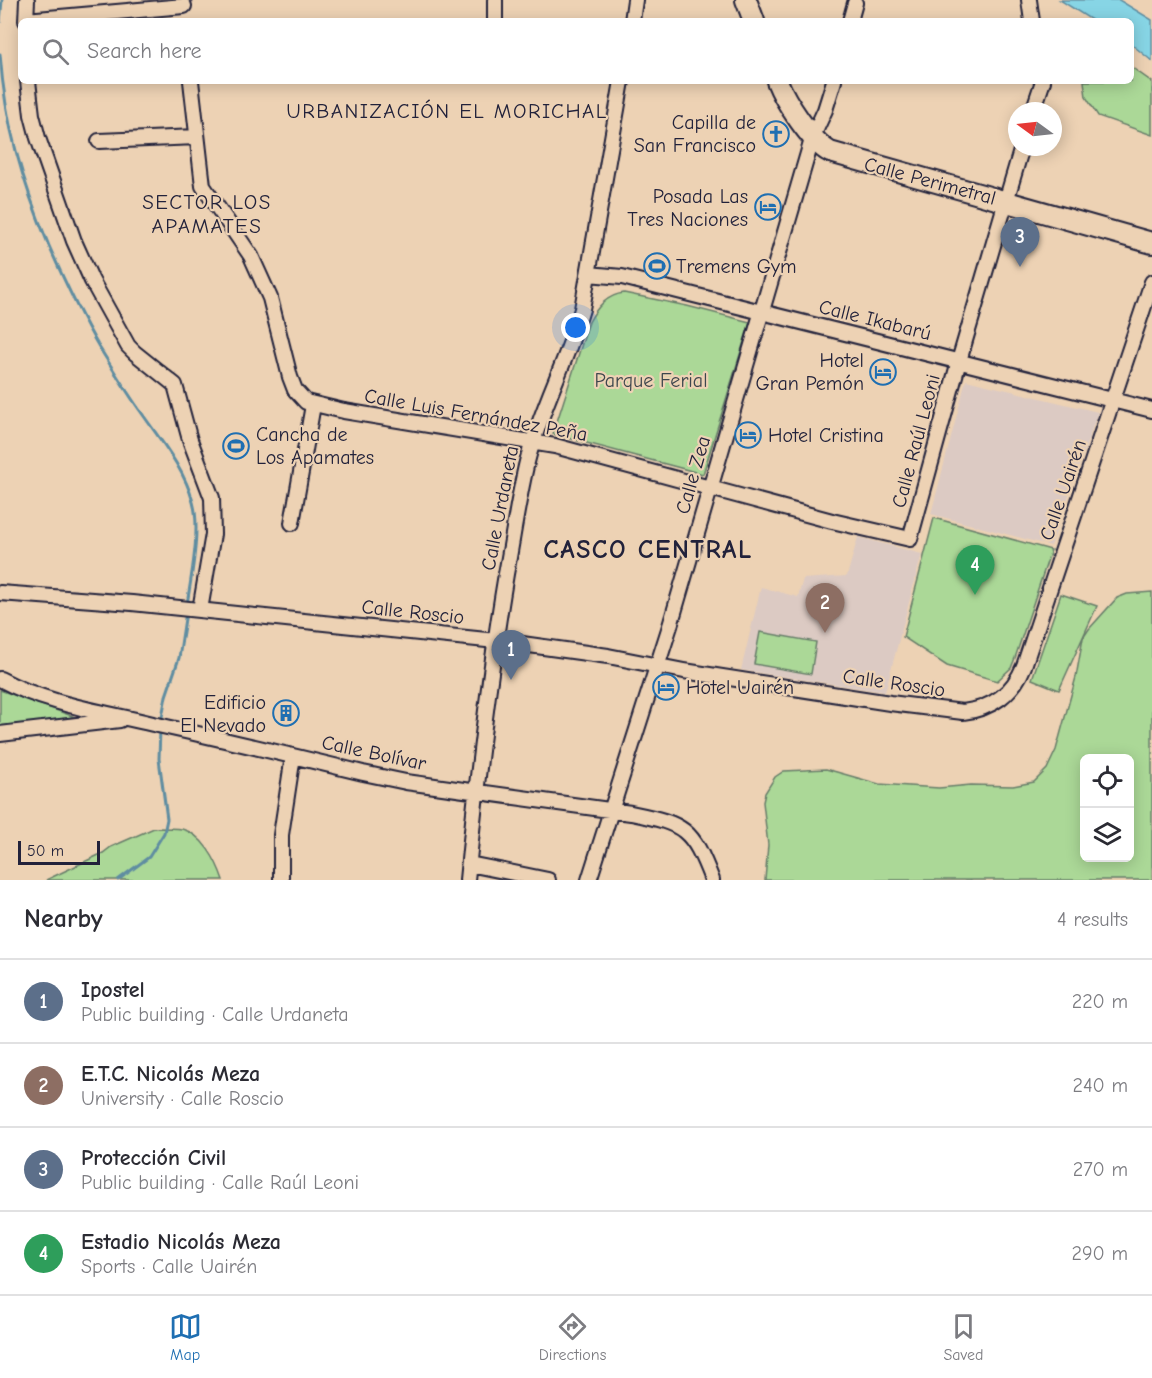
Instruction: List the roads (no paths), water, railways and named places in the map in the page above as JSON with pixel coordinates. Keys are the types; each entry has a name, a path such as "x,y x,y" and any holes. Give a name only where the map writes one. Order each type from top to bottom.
{"highway":[{"path":"746,0 753,18"},
{"name":"Calle Perimetral","path":"778,84 789,106 824,149 844,157 1152,243"}],"street":[{"path":"26,18 27,0"},
{"path":"495,0 495,18"},
{"path":"632,18 635,0"},
{"path":"1029,0 1032,18"},
{"path":"851,18 855,3"},
{"path":"52,18 185,8"},
{"path":"27,84 38,138 74,242 92,281 128,346 175,385 190,440 206,478 212,498 214,521 190,609"},
{"path":"191,84 203,186 251,256 270,298 295,390 301,398 313,405 292,523"},
{"name":"Calle Urdaneta","path":"467,880 496,641 519,498 533,442 574,338 582,309 621,84"},
{"name":"Calle Zea","path":"590,880 657,666 813,136 825,110 833,84"},
{"path":"1036,102 1041,84"},
{"path":"99,141 197,136"},
{"name":"Calle Raúl Leoni","path":"910,539 1019,156"},
{"name":"Calle Ikabarú","path":"588,274 622,277 1152,410"},
{"name":"Calle Uairén","path":"995,702 1014,686 1024,666 1152,282"},
{"name":"Calle Luis Fernández Peña","path":"313,405 555,446 710,489 910,539"},
{"name":"Calle Roscio","path":"0,593 190,609 496,641 576,651 878,701 963,712 982,708 995,702"},
{"name":"Calle Bolívar","path":"0,679 34,694 382,777 660,819 684,829 696,842 712,880"},
{"name":"Calle Bolívar","path":"0,734 132,719"},
{"path":"281,880 280,835 293,756"},
{"path":"469,864 548,880"}],"water":[{"path":"1060,0 1119,0 1152,20 1152,61 1134,46 1134,18 1088,18"}],"waterway":[{"path":"0,22 2,0"},
{"path":"0,54 2,80 16,152 49,246 92,335 130,396 171,455 189,490 196,526 187,605"},
{"path":"161,722 166,696 179,658 186,612"},
{"path":"118,880 149,857 164,833 167,819 159,759 160,729"}],"place":[{"name":"Capilla de San Francisco","path":"776,134"},
{"name":"Posada Las Tres Naciones","path":"768,207"},
{"name":"Tremens Gym","path":"657,266"},
{"name":"Protección Civil","path":"1020,267"},
{"name":"Hotel Gran Pemón","path":"883,372"},
{"name":"Hotel Cristina","path":"748,435"},
{"name":"Cancha de Los Apamates","path":"236,446"},
{"name":"Estadio Nicolás Meza","path":"975,595"},
{"name":"E.T.C. Nicolás Meza","path":"825,633"},
{"name":"Ipostel","path":"511,680"},
{"name":"Hotel Uairén","path":"666,687"},
{"name":"Edificio El Nevado","path":"286,713"}],"district":[{"name":"URBANIZACIÓN EL MORICHAL","path":"447,111"},
{"name":"SECTOR LOS APAMATES","path":"207,214"},
{"name":"CASCO CENTRAL","path":"648,550"}],"park label":[{"name":"Parque Ferial","path":"651,380"}]}
